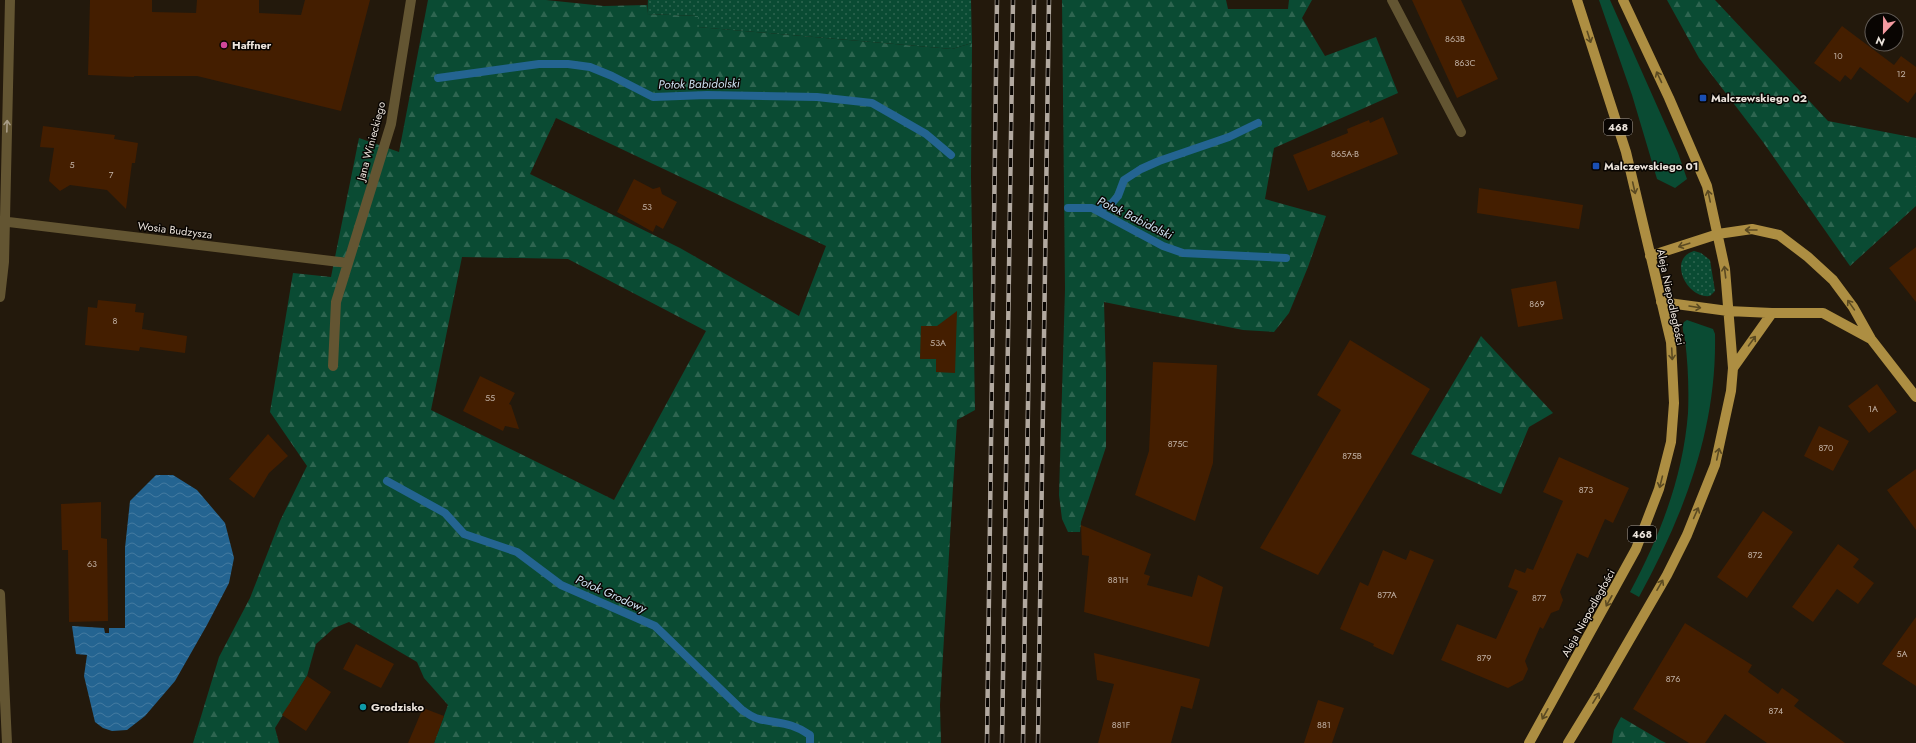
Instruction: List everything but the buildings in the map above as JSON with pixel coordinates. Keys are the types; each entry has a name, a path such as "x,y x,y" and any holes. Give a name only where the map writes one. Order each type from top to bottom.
{"main road":[{"name":"Aleja Niepodległości","path":"1529,743 1636,549 1659,489 1671,442 1674,403 1671,342 1626,152 1577,0"},
{"path":"1568,743 1667,575 1706,491 1716,465 1731,391 1733,368 1725,269 1707,186 1669,98 1623,0"},
{"path":"1650,256 1718,234 1752,229 1779,235 1808,257 1832,280 1853,306 1871,338 1916,397"},
{"path":"1661,302 1728,311 1824,313 1871,338"},
{"path":"1733,368 1772,313"}],"street":[{"path":"0,297 4,262 2,221 10,0"},
{"name":"Jana Winieckiego","path":"333,366 336,302 391,124 411,0"},
{"path":"1392,0 1461,132"},
{"name":"Wosia Budzysza","path":"2,221 348,263"},
{"path":"0,594 7,743"}],"green space":[{"path":"428,0 546,0 604,6 647,5 647,14 698,16 698,27 952,49 972,43 971,177 975,410 957,420 940,705 941,743 434,743 448,705 424,678 417,662 349,622 334,628 316,644 307,676 275,728 279,743 193,743 219,657 250,598 280,521 307,466 270,412 293,273 331,277 359,138 399,152","holes":["556,118 826,246 799,316 680,248 530,174","462,257 568,259 706,331 614,500 431,410"]},
{"path":"648,0 971,0 972,43 952,49 697,27 698,16 647,14"},
{"path":"1062,0 1226,0 1228,9 1288,9 1289,0 1312,0 1302,18 1325,56 1376,37 1398,93 1274,148 1265,199 1326,216 1308,267 1289,313 1274,332 1243,330 1104,302 1106,447 1081,522 1080,532 1068,532 1062,519 1059,495 1065,289"},
{"path":"1599,0 1610,0 1678,153 1687,179 1675,188 1657,179 1632,95"},
{"path":"1667,0 1715,0 1828,121 1916,138 1916,206 1850,266 1763,142 1699,58"},
{"path":"1694,251 1701,253 1710,260 1715,291 1710,296 1702,295 1694,291 1683,278 1681,270 1682,262 1686,255"},
{"path":"1687,320 1713,329 1715,334 1714,369 1710,404 1704,438 1695,470 1683,503 1670,534 1639,597 1630,592 1651,549 1668,506 1681,460 1685,437 1688,413 1688,367 1683,326 1684,322"},
{"path":"1481,336 1553,413 1529,427 1501,494 1411,454"},
{"path":"1621,717 1666,743 1612,743 1614,730"}],"water":[{"path":"156,475 173,475 197,490 225,523 234,558 229,583 175,681 145,716 127,730 112,731 103,728 95,722 84,676 87,655 76,654 72,626 104,628 105,633 109,633 109,628 125,628 125,548 130,501"}],"waterway":[{"name":"Potok Babidolski","path":"438,78 539,64 568,64 590,67 612,76 653,97 707,95 817,97 872,103 926,134 951,155"},
{"path":"1099,210 1112,203 1118,196 1124,180 1141,169 1159,161 1229,137 1258,123"},
{"name":"Potok Babidolski","path":"1068,208 1092,208 1163,246 1183,253 1286,258"},
{"name":"Potok Grodowy","path":"387,481 445,513 464,534 517,552 561,585 655,626 742,710 752,717 797,728 810,735 810,743"}],"railway":[{"path":"987,743 997,0"},
{"path":"1002,743 1013,0"},
{"path":"1023,743 1034,0"},
{"path":"1038,743 1049,0"}],"place":[{"name":"Haffner","path":"224,45"},
{"name":"Malczewskiego 02","path":"1703,98"},
{"name":"Malczewskiego 01","path":"1596,166"},
{"name":"Grodzisko","path":"363,707"}]}
